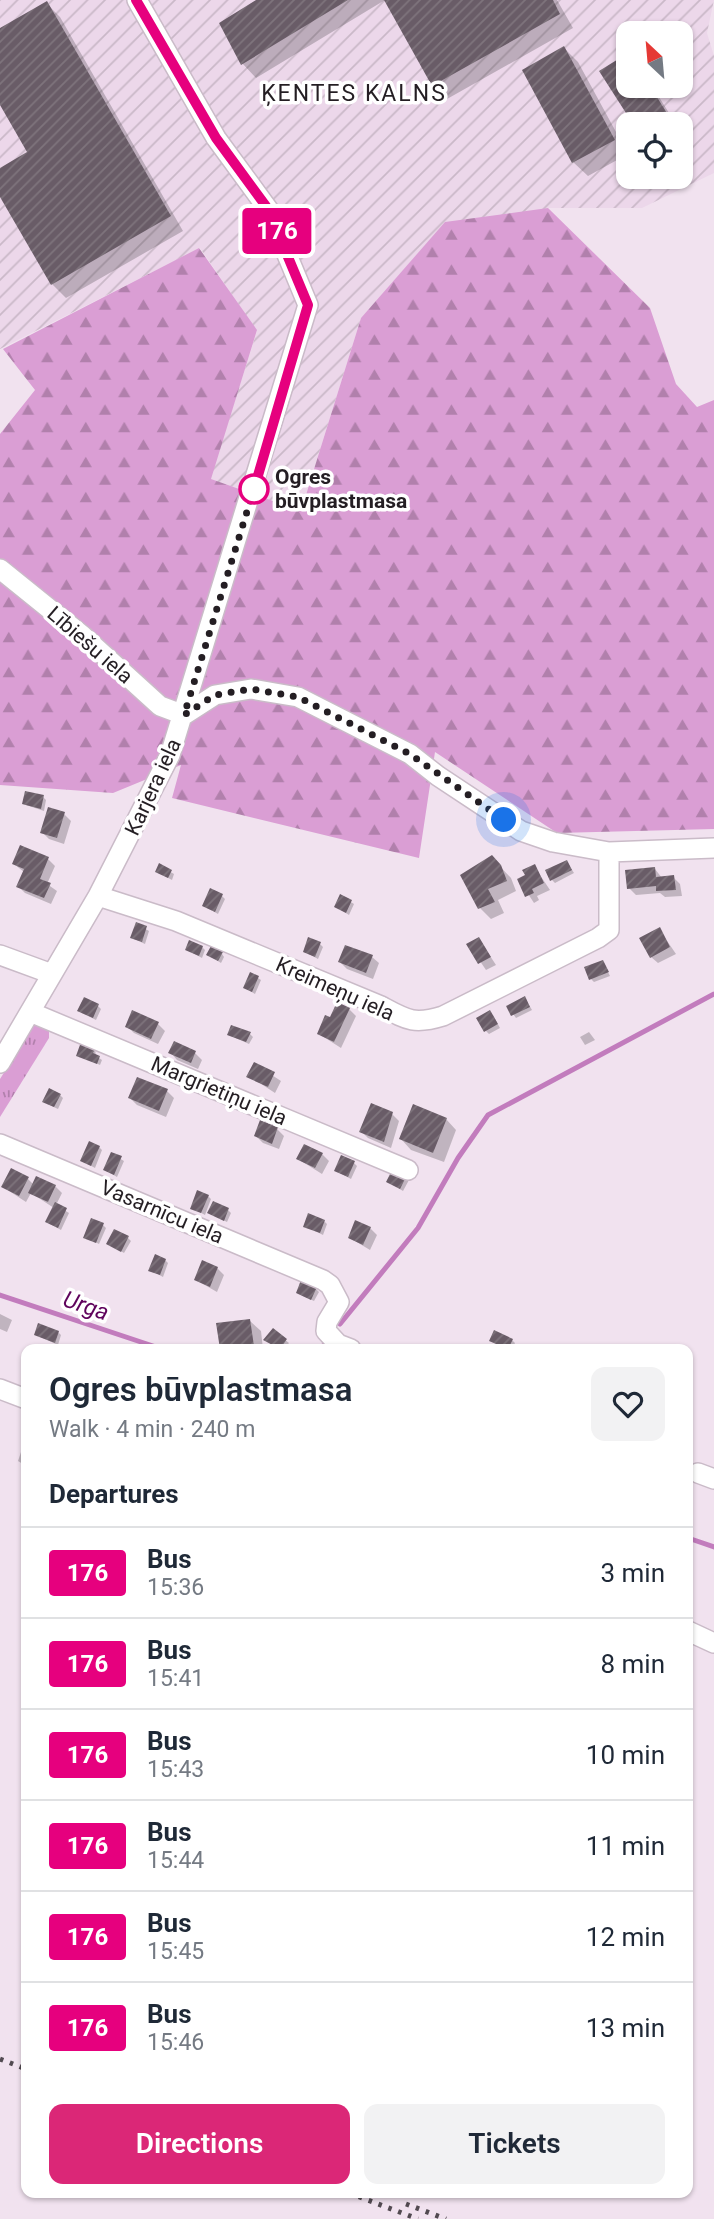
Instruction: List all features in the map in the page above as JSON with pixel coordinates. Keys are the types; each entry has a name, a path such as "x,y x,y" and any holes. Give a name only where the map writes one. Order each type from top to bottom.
{"street":[{"name":"Karjera iela","path":"0,1063 99,895 157,785 184,715 308,305 268,209 216,138 136,0"},
{"name":"Lībiešu iela","path":"0,569 83,636 160,706 184,715"},
{"path":"184,715 215,695 251,689 298,697 410,754 521,831 553,842 609,852 714,848"},
{"name":"Kreimeņu iela","path":"99,895 176,921 381,1006 408,1021 425,1021 443,1016 609,930 609,852"},
{"path":"0,955 52,974"},
{"name":"Margrietiņu iela","path":"30,1012 408,1170"},
{"name":"Vasarnīcu iela","path":"0,1144 323,1280 330,1285 339,1301 327,1322 326,1331 338,1344"},
{"path":"0,1389 21,1397"},
{"path":"693,1633 714,1643"}],"shaded area":[{"path":"0,0 714,0 707,33 714,56 714,173 693,183 693,112 616,112 616,189 681,189 642,208 548,208 361,318 301,511 210,479 257,331 200,248 0,349"}],"green space":[{"path":"548,208 650,308 676,384 697,407 714,400 714,829 557,833 435,752 419,858 172,798 181,765 113,793 0,785 0,434 35,390 3,349 199,248 257,330 211,479 301,511 361,318 445,222"},
{"path":"34,1024 49,1029 49,1038 0,1117 0,1079"}],"building":[{"path":"256,0 348,0 241,65 219,23"},
{"path":"384,0 553,0 560,14 432,86"},
{"path":"47,1 171,216 51,285 0,197 0,168 27,152 0,105 0,28"},
{"path":"564,46 615,140 572,163 522,70"},
{"path":"616,60 616,98 599,71"},
{"path":"616,98 658,98 666,112 625,112"},
{"path":"25,791 44,795 41,809 22,804"},
{"path":"48,807 65,812 57,838 40,833"},
{"path":"20,845 49,857 40,879 51,883 44,898 16,887 24,869 12,864"},
{"path":"492,855 501,865 507,881 488,889 495,902 478,909 460,875"},
{"path":"567,860 572,870 550,881 545,870"},
{"path":"159,863 172,870 168,878 155,872"},
{"path":"535,864 544,883 532,889 534,893 525,897 517,879 525,875 522,870"},
{"path":"655,867 656,877 674,875 676,890 656,891 656,886 627,889 625,870"},
{"path":"210,888 223,894 215,912 202,906"},
{"path":"340,894 352,900 346,913 334,907"},
{"path":"136,922 147,926 142,942 130,938"},
{"path":"660,927 670,947 650,958 639,938"},
{"path":"308,937 321,942 315,957 303,952"},
{"path":"479,937 491,957 478,964 466,944"},
{"path":"189,940 203,946 199,956 185,950"},
{"path":"345,945 373,955 366,973 338,962"},
{"path":"211,946 223,952 218,961 206,955"},
{"path":"603,960 609,972 589,980 584,967"},
{"path":"250,972 259,976 252,992 243,988"},
{"path":"525,996 530,1007 511,1016 506,1006"},
{"path":"84,997 99,1004 93,1018 77,1011"},
{"path":"337,1002 350,1008 334,1042 317,1034 325,1015 330,1017"},
{"path":"132,1010 159,1022 151,1039 125,1027"},
{"path":"490,1010 498,1024 484,1032 476,1018"},
{"path":"231,1025 251,1032 246,1042 227,1035"},
{"path":"174,1041 196,1051 191,1063 168,1053"},
{"path":"81,1042 96,1047 93,1053 100,1056 97,1064 76,1056"},
{"path":"254,1062 275,1072 268,1087 246,1077"},
{"path":"137,1077 168,1089 159,1111 128,1098"},
{"path":"49,1088 61,1094 54,1107 42,1102"},
{"path":"371,1103 393,1112 384,1142 359,1132"},
{"path":"413,1104 447,1118 433,1153 399,1139"},
{"path":"260,1120 278,1127 272,1144 254,1136"},
{"path":"89,1141 100,1146 91,1166 80,1161"},
{"path":"304,1144 323,1153 315,1168 296,1159"},
{"path":"111,1152 122,1156 114,1175 103,1170"},
{"path":"341,1155 355,1161 348,1177 334,1171"},
{"path":"11,1168 29,1177 19,1196 1,1187"},
{"path":"393,1168 407,1175 400,1189 386,1182"},
{"path":"36,1176 56,1185 48,1202 28,1193"},
{"path":"197,1190 209,1195 201,1213 190,1209"},
{"path":"213,1201 229,1208 224,1221 207,1213"},
{"path":"55,1202 67,1208 58,1228 45,1222"},
{"path":"308,1213 325,1220 320,1233 303,1227"},
{"path":"91,1218 104,1223 96,1243 83,1238"},
{"path":"355,1220 371,1227 363,1245 348,1238"},
{"path":"114,1229 129,1236 121,1252 106,1244"},
{"path":"155,1254 166,1259 160,1275 148,1271"},
{"path":"202,1260 218,1267 210,1287 194,1280"},
{"path":"301,1280 317,1287 311,1300 296,1293"},
{"path":"250,1319 254,1344 219,1344 216,1323"},
{"path":"38,1323 59,1331 55,1343 34,1335"},
{"path":"273,1328 287,1339 284,1344 271,1344 263,1340"},
{"path":"494,1330 513,1339 510,1344 489,1341"}],"waterway":[{"path":"340,1324 418,1228 458,1158 488,1115 714,994"},
{"name":"Urga","path":"0,1295 147,1344"},
{"name":"Urga","path":"693,1540 714,1547"}],"railway":[{"path":"0,2059 21,2067"},
{"path":"362,2198 418,2219"},
{"path":"406,2204 446,2219"}],"bus line":[{"name":"176","path":"136,0 216,138 268,209 308,305 254,489"}],"place":[{"name":"Ogres būvplastmasa","path":"254,489"}],"district":[{"name":"ĶENTES KALNS","path":"354,93"}],"route":[{"path":"254,489 184,715 215,695 251,689 298,697 410,754 504,820"}]}
